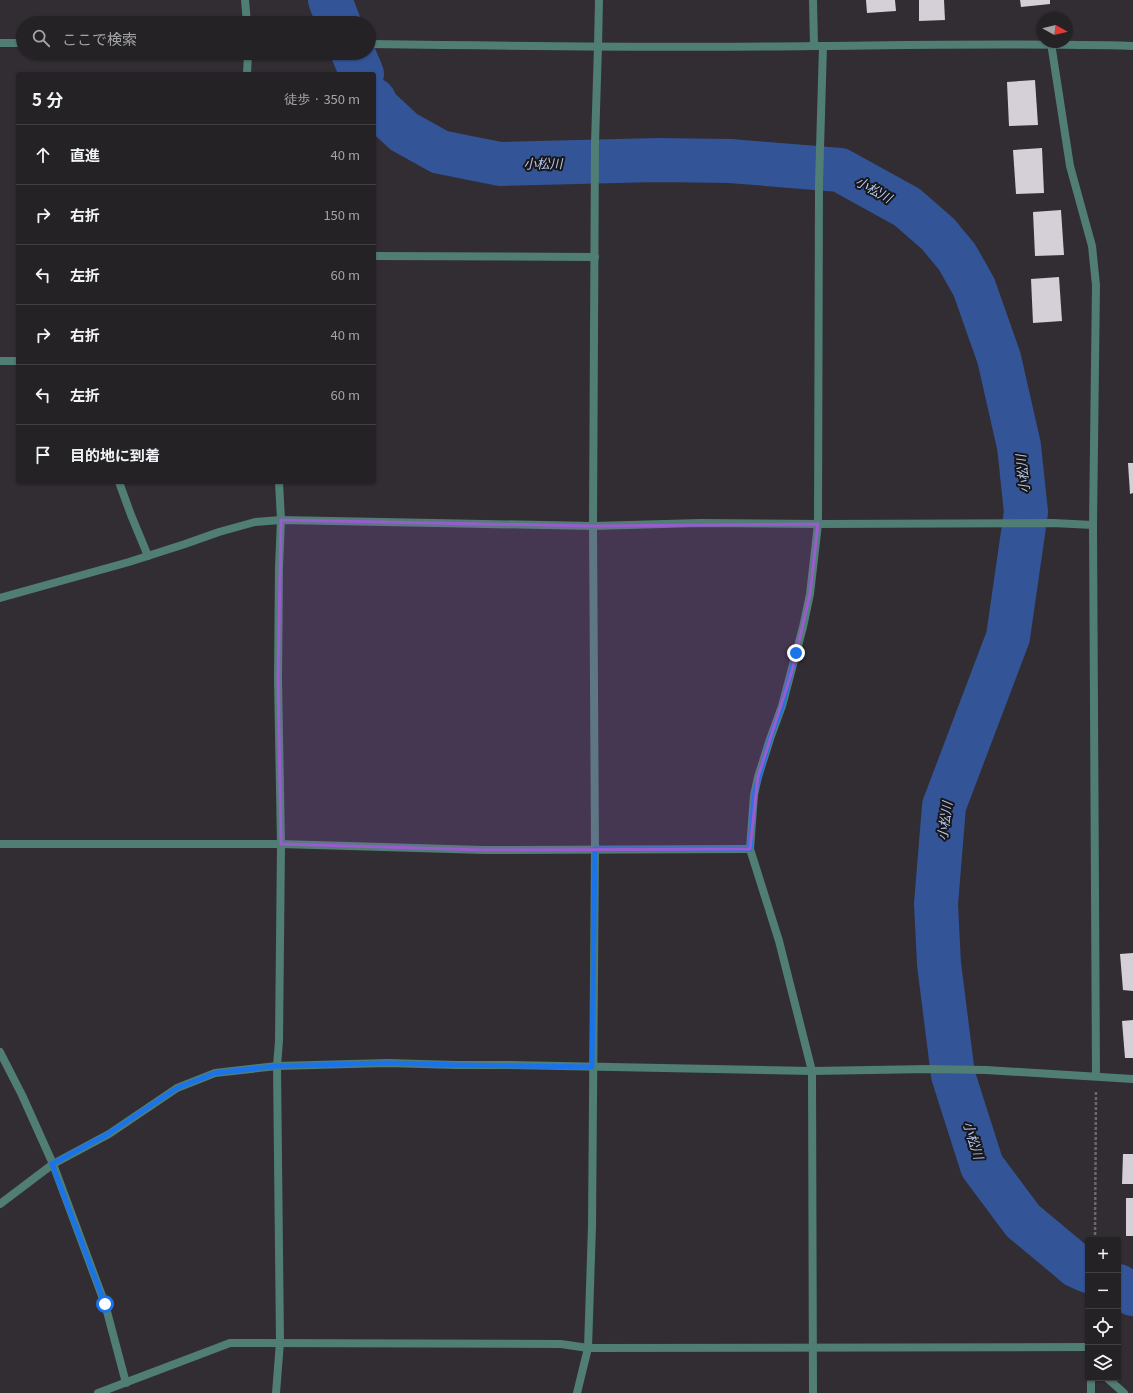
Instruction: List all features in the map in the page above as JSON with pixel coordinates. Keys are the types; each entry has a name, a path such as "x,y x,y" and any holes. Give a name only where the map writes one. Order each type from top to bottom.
{"street":[{"path":"245,0 246,16"},
{"path":"577,1393 588,1348 592,1226 592,1067 595,849 592,526 599,0"},
{"path":"813,0 818,46 821,145 819,183 818,524 810,594 792,671 754,795 750,849 779,941 812,1071 813,1393"},
{"path":"0,43 16,43"},
{"path":"376,44 818,46 1037,43"},
{"path":"1073,44 1133,46"},
{"path":"1052,48 1070,166 1092,246 1096,285 1093,525 1096,1076"},
{"path":"247,72 248,60"},
{"path":"376,256 595,257"},
{"path":"0,361 16,361"},
{"path":"120,484 148,556"},
{"path":"276,1393 280,1342 277,1066 279,1041 281,844 278,679 281,520 279,484"},
{"path":"0,598 148,556 226,530 255,522 281,520 592,526 700,523 1053,523 1093,525"},
{"path":"0,844 281,844 484,850 750,849"},
{"path":"0,1052 22,1095 52,1164 105,1304 126,1384"},
{"path":"0,1204 52,1164 108,1134 177,1088 215,1073 277,1066 388,1063 812,1071 929,1069 986,1070 1133,1079"},
{"path":"98,1393 126,1384 230,1343 561,1344 588,1348 814,1346 1085,1347"},
{"path":"1091,1381 1091,1393"},
{"path":"1110,1381 1124,1393"}],"path":[{"path":"1095,1237 1096,1076"}],"highlighted area":[{"path":"281,520 593,526 818,524 810,594 792,671 758,777 750,849 484,850 281,844 278,679"}],"building":[{"path":"866,0 895,0 896,11 867,13"},
{"path":"919,0 944,0 945,20 919,21"},
{"path":"1020,0 1050,0 1050,4 1021,7"},
{"path":"1035,80 1038,125 1009,126 1007,82"},
{"path":"1042,148 1044,193 1016,194 1013,150"},
{"path":"1061,210 1064,255 1035,256 1033,212"},
{"path":"1059,277 1062,321 1033,323 1031,279"},
{"path":"1128,463 1133,463 1133,493 1130,494"},
{"path":"1133,953 1133,991 1123,990 1120,954"},
{"path":"1133,1020 1133,1058 1125,1058 1122,1021"},
{"path":"1123,1154 1133,1154 1133,1184 1122,1184"},
{"path":"1126,1198 1133,1198 1133,1236 1126,1236"}],"waterway":[{"name":"小松川","path":"330,0 336,16"},
{"name":"小松川","path":"356,60 361,72"},
{"name":"小松川","path":"376,105 404,132 440,152 500,164 658,160 730,161 840,170 907,207 938,234 957,257 974,287 999,358 1019,446 1026,512 1008,637 944,806 936,904 939,964 953,1075 982,1166 1023,1221 1077,1266 1085,1270"},
{"name":"小松川","path":"1121,1288 1133,1294"}],"route":[{"path":"105,1304 52,1164 108,1134 177,1088 215,1073 277,1066 388,1063 592,1067 595,849 750,849 754,795 758,777 782,706 796,653"}]}
